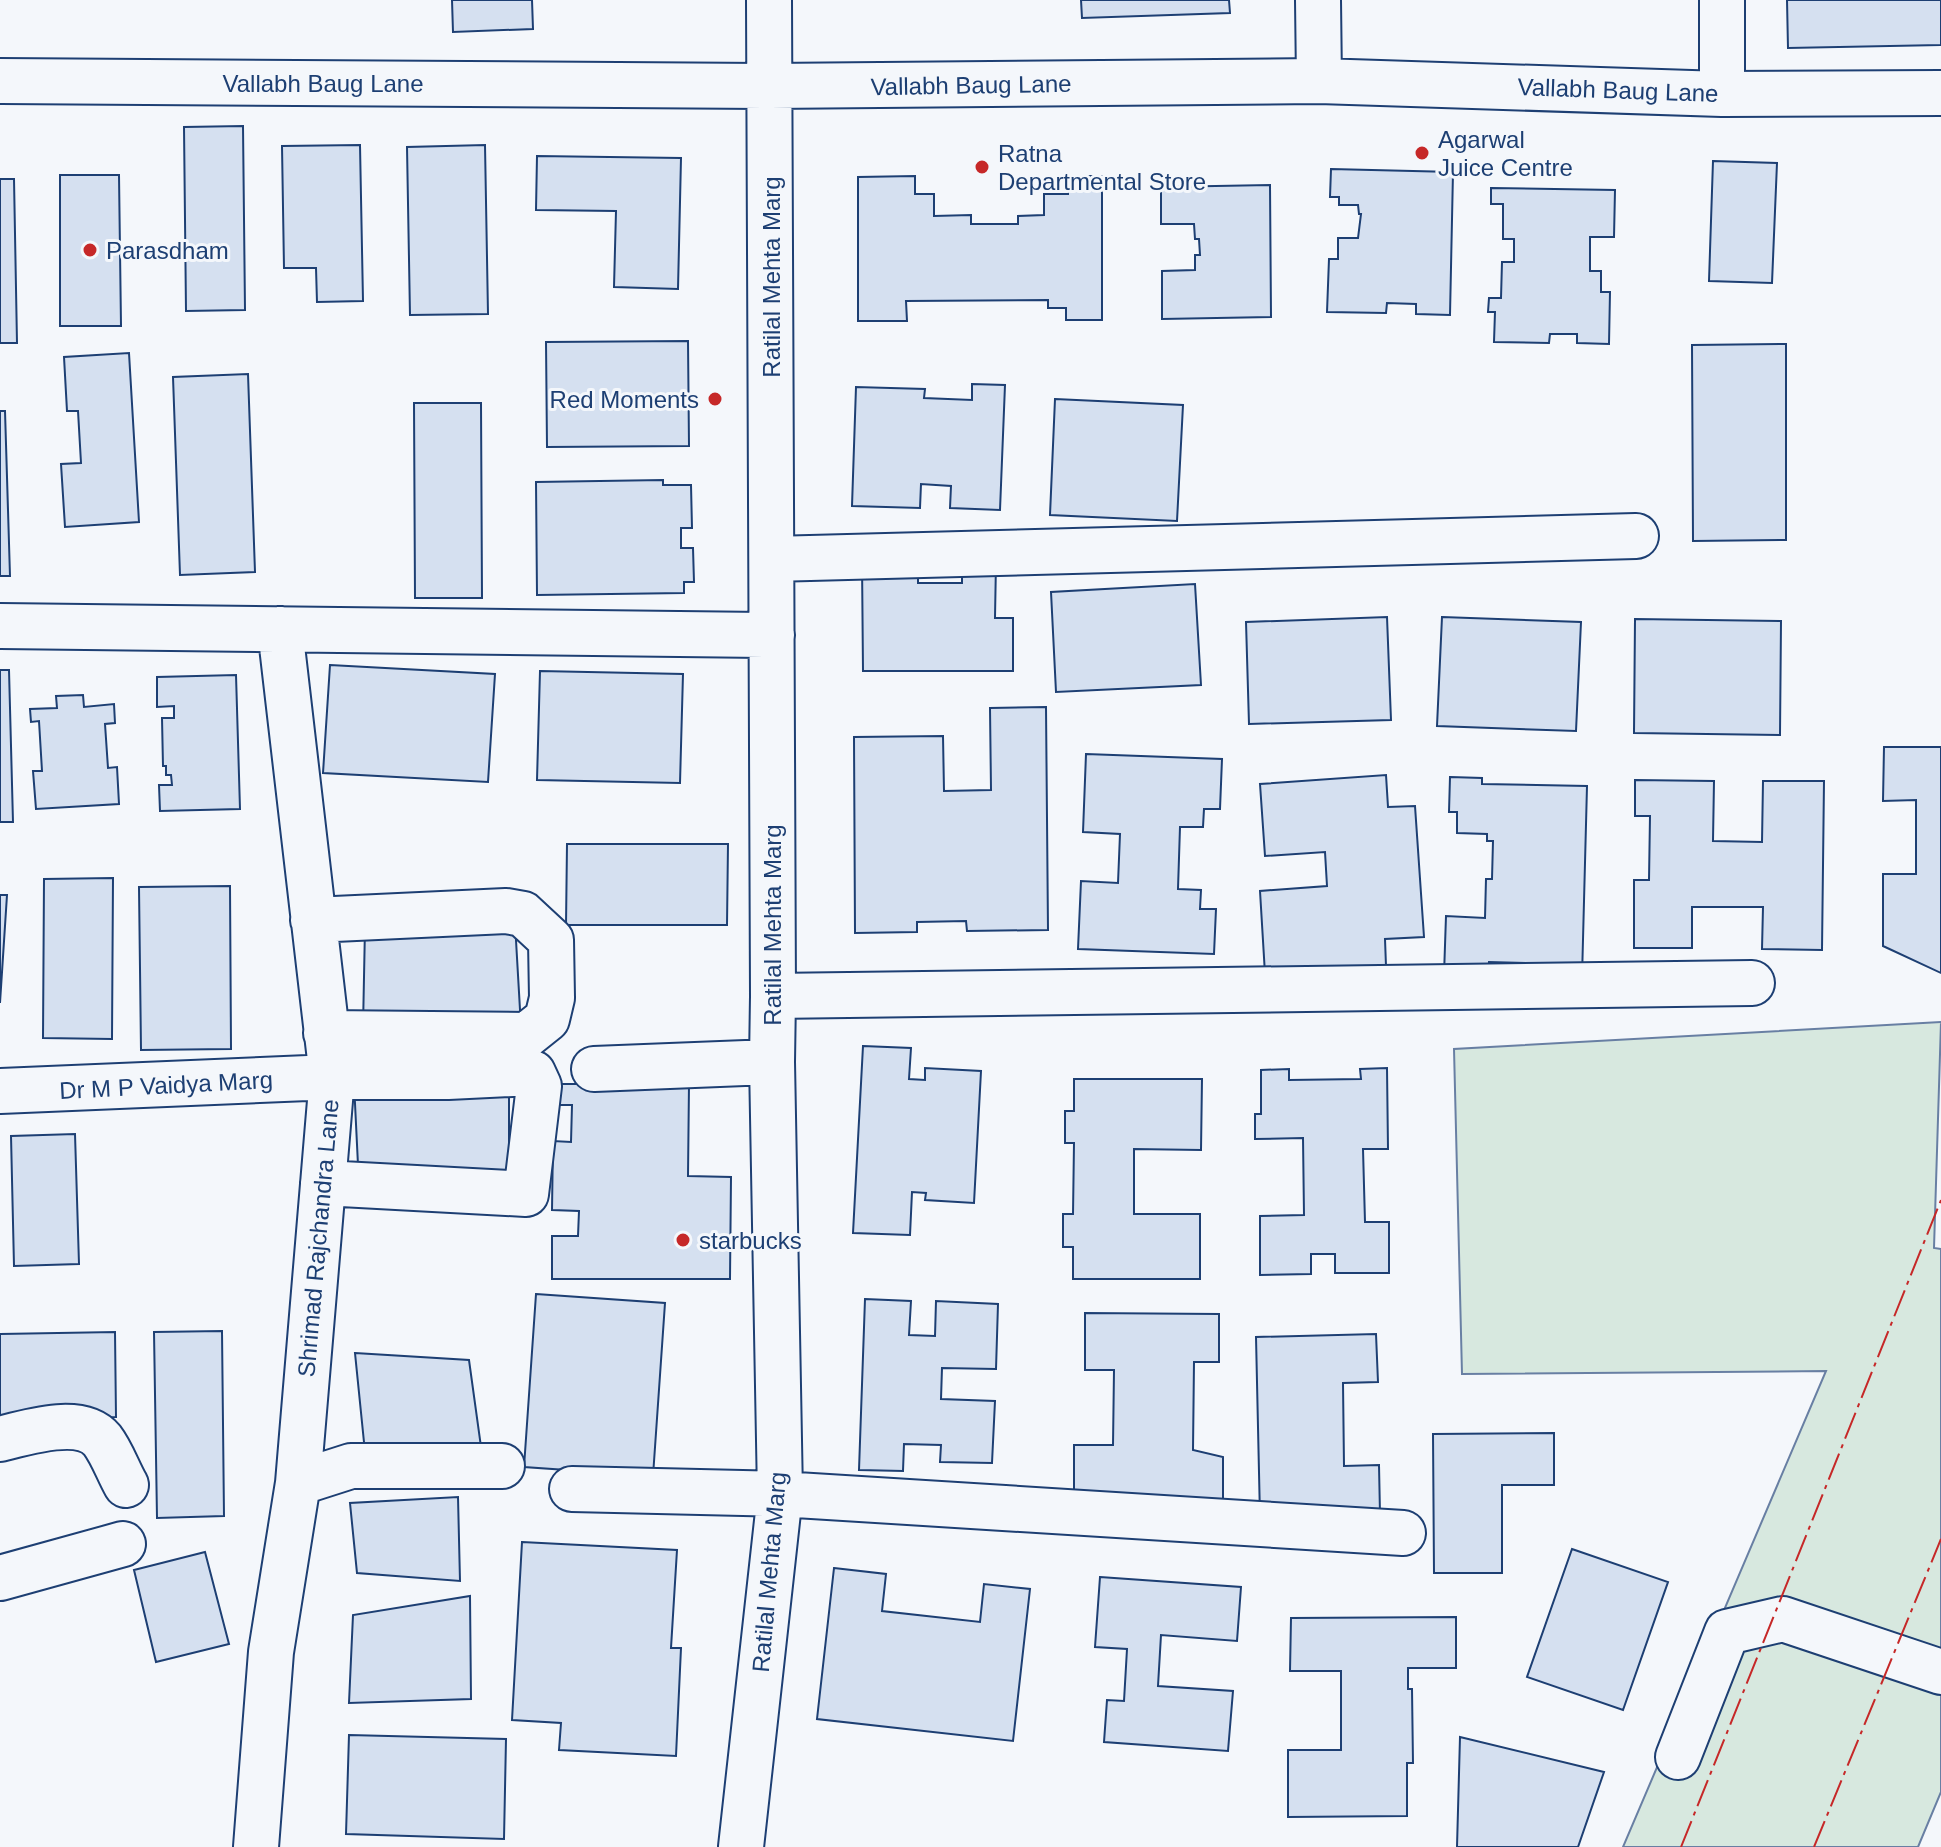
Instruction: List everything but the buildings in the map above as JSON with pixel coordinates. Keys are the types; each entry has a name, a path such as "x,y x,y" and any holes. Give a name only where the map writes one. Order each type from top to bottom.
{"street":[{"name":"Ratilal Mehta Marg","path":"741,1847 780,1494 772,1062 769,0"},
{"path":"1318,0 1319,81"},
{"path":"1722,0 1722,94"},
{"name":"Vallabh Baug Lane","path":"0,81 770,86 1319,81 1722,94 1941,93"},
{"path":"772,559 1636,536"},
{"path":"0,626 772,635"},
{"name":"Shrimad Rajchandra Lane","path":"256,1847 271,1652 298,1483 332,1077 280,629"},
{"path":"313,920 506,911 523,914 551,940 552,998 547,1019 527,1035 326,1033"},
{"path":"773,996 1752,983"},
{"path":"594,1069 772,1062"},
{"name":"Dr M P Vaidya Marg","path":"0,1091 332,1077 533,1073 539,1086 526,1194 323,1183"},
{"path":"0,1439 41,1429 81,1427 102,1439 126,1485"},
{"path":"298,1483 351,1466 502,1466"},
{"path":"572,1489 780,1494 1403,1533"},
{"path":"0,1578 123,1544"},
{"path":"1678,1757 1727,1632 1783,1619 1941,1672"}],"shaded area":[{"path":"1941,1022 1934,1248 1941,1249 1941,1792 1918,1847 1623,1847 1826,1371 1462,1374 1454,1049"}],"power":[{"path":"1681,1847 1941,1200"},
{"path":"1814,1847 1941,1539"}],"place":[{"name":"Agarwal Juice Centre","path":"1422,153"},
{"name":"Ratna Departmental Store","path":"982,167"},
{"name":"Parasdham","path":"90,250"},
{"name":"Red Moments","path":"715,399"},
{"name":"starbucks","path":"683,1240"}]}
